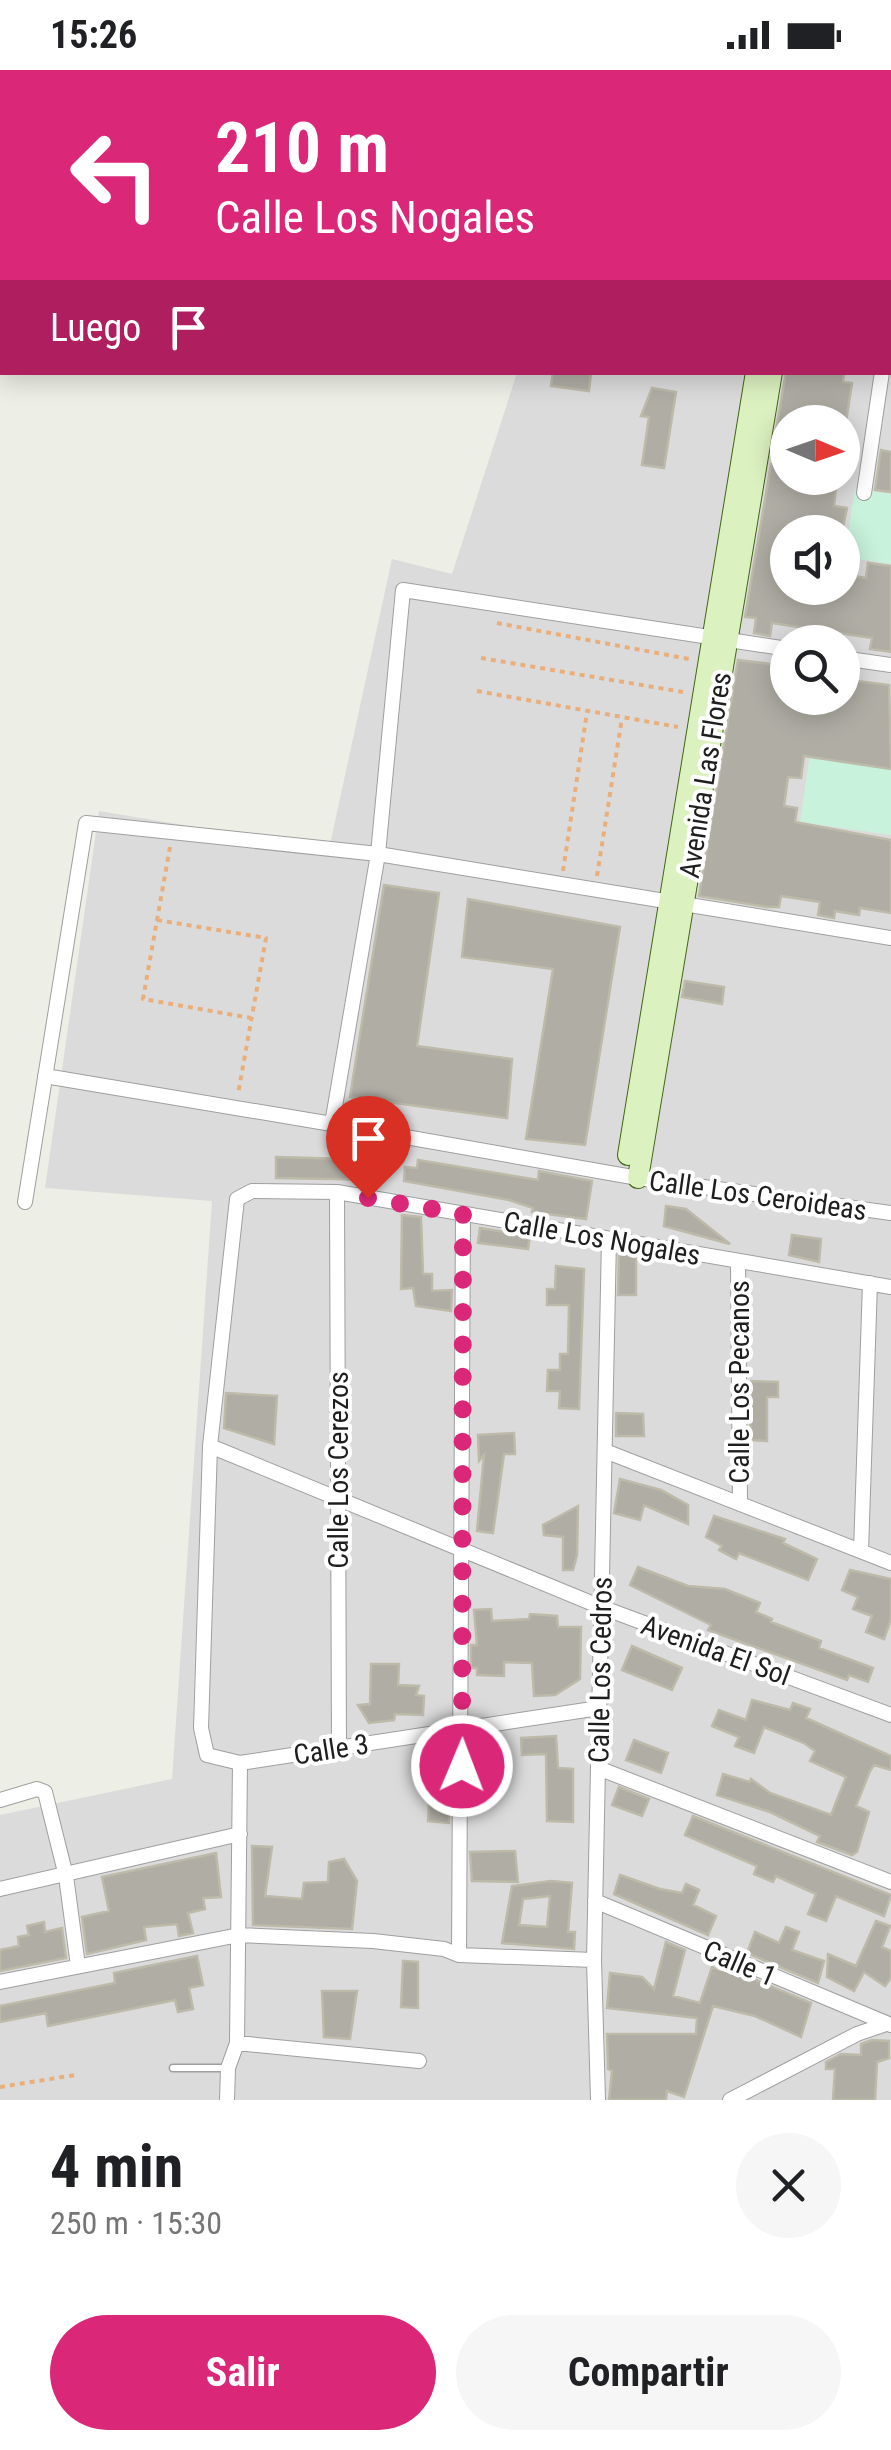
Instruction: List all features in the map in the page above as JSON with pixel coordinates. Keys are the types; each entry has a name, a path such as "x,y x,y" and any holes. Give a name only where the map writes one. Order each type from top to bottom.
{"street":[{"name":"Avenida Las Flores","path":"720,638 756,375"},
{"name":"Avenida Las Flores","path":"632,1177 720,638 771,375"},
{"path":"864,492 882,375"},
{"path":"332,1124 378,854 403,590 680,636 770,646"},
{"path":"860,661 891,665"},
{"path":"24,1202 86,823 378,854 891,938"},
{"name":"Calle Los Ceroideas","path":"45,1076 632,1177 891,1213"},
{"name":"Calle Los Nogales","path":"210,1446 234,1206 241,1193 337,1192 891,1287"},
{"name":"Calle Los Cerezos","path":"337,1192 339,1748"},
{"path":"459,1955 464,1728 463,1214"},
{"name":"Calle Los Cedros","path":"598,2100 594,1960 609,1239"},
{"name":"Calle Los Pecanos","path":"738,1261 740,1504"},
{"path":"861,1551 870,1284"},
{"path":"210,1446 202,1746 214,1760 240,1763 237,2043 228,2068 227,2100"},
{"name":"Avenida El Sol","path":"210,1446 601,1607 891,1714"},
{"path":"604,1451 891,1563"},
{"name":"Calle 3","path":"240,1763 599,1708"},
{"path":"598,1768 891,1882"},
{"path":"0,1800 37,1789 45,1792 66,1876 78,1966"},
{"path":"0,1889 240,1834"},
{"name":"Calle 1","path":"595,1902 889,2023"},
{"path":"0,1982 239,1935 373,1941 444,1949 459,1955 594,1960"},
{"path":"730,2100 857,2034 889,2023"},
{"path":"237,2043 419,2060"}],"lane":[{"path":"174,2068 228,2068"}],"path":[{"path":"497,623 689,659"},
{"path":"482,658 684,692"},
{"path":"477,691 678,728"},
{"path":"561,885 587,711"},
{"path":"595,890 622,718"},
{"path":"173,832 143,999 252,1018"},
{"path":"157,920 266,938 236,1108"},
{"path":"0,2086 75,2074"}],"shaded area":[{"path":"516,375 891,375 891,2100 0,2100 0,1815 172,1779 212,1201 45,1188 99,811 329,849 392,559 452,574"}],"green space":[{"path":"860,490 891,494 891,564 860,559 860,515 851,515 854,495 860,495"},
{"path":"810,754 891,768 891,835 800,822"}],"building":[{"path":"553,375 591,375 589,391 551,386"},
{"path":"785,375 844,375 843,382 852,383 849,405 780,405"},
{"path":"652,388 676,392 664,468 642,465 649,417 641,416"},
{"path":"881,450 891,452 891,492 875,490"},
{"path":"770,470 770,495 835,495 834,506 847,508 846,515 770,515 770,605 860,605 860,577 866,578 868,563 891,566 891,652 870,649 872,638 860,636 860,625 772,623 770,636 754,633 756,618 745,617"},
{"path":"738,660 770,664 770,715 860,715 860,681 889,685 891,769 804,756 801,778 788,777 784,806 797,808 795,822 891,840 891,913 860,908 859,915 835,911 834,918 818,915 820,902 781,896 779,907 767,907 699,896"},
{"path":"384,885 439,893 417,1046 512,1059 507,1118 350,1097"},
{"path":"468,899 620,927 585,1145 526,1139 553,969 462,957"},
{"path":"685,981 724,987 722,1004 682,997"},
{"path":"276,1157 384,1160 384,1180 276,1178"},
{"path":"418,1160 538,1180 539,1171 592,1181 586,1219 532,1212 533,1208 509,1200 404,1181 405,1167 417,1168"},
{"path":"666,1206 686,1209 730,1244 664,1226"},
{"path":"402,1215 421,1217 423,1274 432,1274 432,1291 452,1290 451,1311 416,1306 413,1288 401,1289"},
{"path":"480,1228 530,1236 528,1249 478,1243"},
{"path":"792,1235 821,1239 819,1262 789,1255"},
{"path":"619,1253 636,1254 636,1295 618,1295"},
{"path":"556,1266 584,1269 579,1409 559,1408 560,1391 547,1391 548,1370 560,1370 560,1354 568,1354 569,1305 547,1305 547,1289 555,1289"},
{"path":"751,1381 778,1382 778,1397 767,1397 767,1441 750,1440"},
{"path":"226,1393 277,1396 274,1444 224,1428"},
{"path":"616,1413 643,1414 644,1436 616,1436"},
{"path":"514,1433 515,1454 504,1454 493,1533 477,1531 484,1455 479,1461 478,1435"},
{"path":"620,1479 661,1490 688,1505 688,1524 644,1505 640,1520 614,1513"},
{"path":"578,1506 577,1555 573,1570 563,1570 563,1537 544,1535 543,1525"},
{"path":"714,1516 785,1539 783,1543 817,1559 808,1580 739,1553 736,1559 719,1550 722,1546 706,1537"},
{"path":"638,1567 688,1586 725,1589 760,1603 756,1612 772,1619 771,1622 821,1641 819,1648 873,1668 868,1682 849,1675 847,1680 708,1630 711,1625 630,1585"},
{"path":"850,1570 891,1579 891,1619 884,1639 866,1632 872,1616 853,1609 858,1597 842,1590"},
{"path":"491,1609 492,1621 529,1619 530,1614 557,1616 558,1627 581,1627 580,1679 555,1695 534,1696 532,1663 504,1662 504,1676 477,1675 477,1668 471,1668 471,1645 477,1645 474,1610"},
{"path":"632,1646 682,1668 672,1690 622,1670"},
{"path":"371,1664 399,1664 398,1685 419,1686 416,1695 424,1696 423,1715 395,1714 394,1720 369,1723 358,1705 370,1704"},
{"path":"752,1700 790,1710 793,1703 810,1709 806,1718 891,1756 891,1770 874,1765 856,1806 869,1812 857,1852 852,1855 817,1842 820,1836 770,1812 717,1795 723,1774 750,1782 751,1779 770,1793 831,1815 846,1777 810,1761 815,1751 804,1743 764,1727 754,1753 735,1746 739,1737 712,1726 719,1710 746,1720"},
{"path":"556,1736 558,1768 573,1769 573,1822 547,1821 546,1754 522,1755 521,1738"},
{"path":"634,1740 668,1753 661,1773 626,1760"},
{"path":"437,1760 449,1760 449,1823 428,1821 429,1802 436,1802"},
{"path":"619,1787 649,1799 642,1816 612,1805"},
{"path":"693,1816 891,1895 884,1916 836,1896 826,1921 808,1914 816,1894 776,1876 773,1882 754,1874 757,1866 685,1835"},
{"path":"252,1846 272,1847 265,1896 302,1899 304,1883 328,1882 329,1862 344,1859 357,1881 352,1929 253,1925"},
{"path":"515,1851 518,1882 472,1881 470,1852"},
{"path":"216,1853 221,1897 203,1898 205,1909 188,1913 193,1933 179,1936 177,1924 144,1927 146,1940 87,1954 82,1917 109,1911 102,1877"},
{"path":"620,1875 660,1889 682,1893 686,1884 699,1890 693,1905 716,1916 708,1935 614,1894"},
{"path":"551,1881 572,1883 568,1932 575,1932 574,1949 502,1943 512,1886","holes":["550,1896 547,1927 519,1925 523,1899"]},
{"path":"876,1921 890,1926 882,1947 891,1951 891,1978 885,1986 864,1972 854,1991 827,1977 828,1954 856,1966"},
{"path":"44,1922 45,1932 62,1928 66,1958 0,1971 0,1950 19,1946 18,1937 29,1935 27,1926"},
{"path":"786,1927 799,1932 792,1950 824,1961 818,1983 747,1953 755,1932 779,1943"},
{"path":"666,1942 685,1950 673,1996 700,2003 712,1967 724,1971 725,1967 811,2003 801,2037 755,2016 713,2006 684,2097 667,2091 666,2100 609,2100 612,2071 608,2069 607,2034 696,2034 697,2018 607,2008 610,1973 642,1977 654,1989"},
{"path":"197,1956 203,1985 189,1988 193,2009 178,2012 175,2000 48,2026 46,2013 0,2022 0,2006 115,1983 114,1973"},
{"path":"403,1961 418,1962 418,2008 401,2007"},
{"path":"322,1991 357,1991 350,2039 324,2037"},
{"path":"889,2041 889,2058 877,2062 875,2100 833,2100 835,2069 826,2069 826,2062 841,2054 861,2055 861,2044"}],"route":[{"path":"368,1198 463,1214 462,1766"}]}
